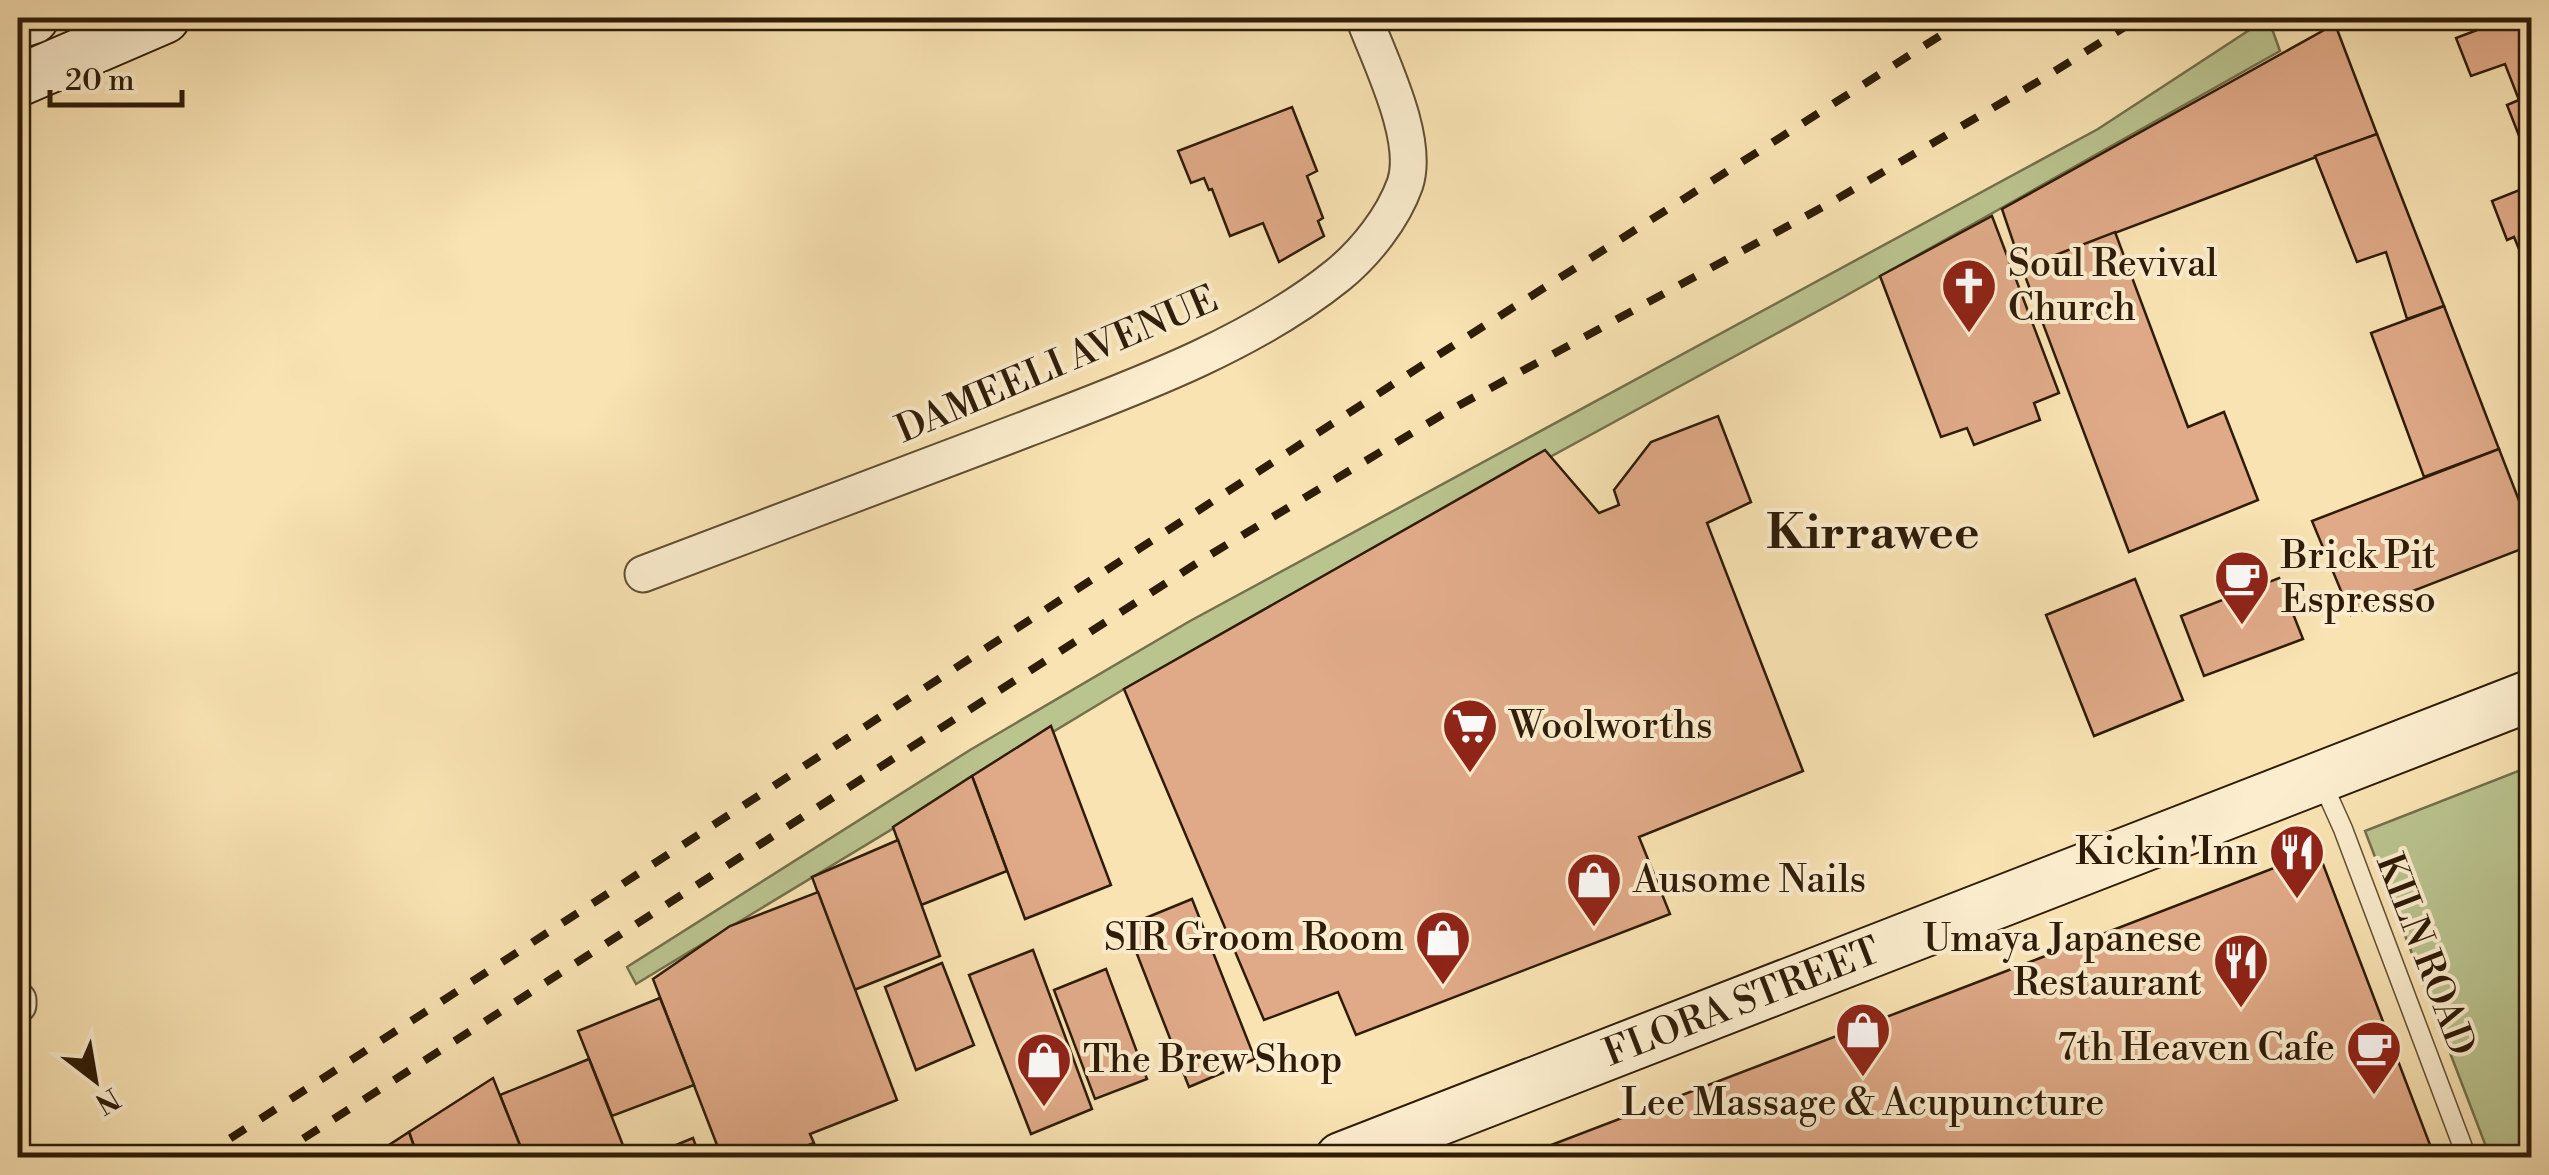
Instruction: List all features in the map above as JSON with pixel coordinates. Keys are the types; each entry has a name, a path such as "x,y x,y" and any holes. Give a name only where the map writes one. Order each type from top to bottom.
{"street":[{"path":"18,23 33,18"},
{"path":"18,81 164,18"},
{"name":"DAMEELI AVENUE","path":"642,574 1126,390 1258,326 1338,275 1385,221 1404,184 1409,158 1402,122 1364,18"},
{"name":"FLORA STREET","path":"1342,1158 2532,695"}],"lane":[{"name":"KILN ROAD","path":"2320,778 2467,1158"}],"green space":[{"path":"2271,26 2280,51 1840,299 1124,689 636,984 627,967 970,750 1190,621 2098,129 2251,29"},
{"path":"2531,766 2531,1157 2490,1157 2365,831"}],"building":[{"path":"2509,18 2532,18 2532,169 2507,105 2519,100 2505,64 2471,76 2456,38"},
{"path":"2335,24 2377,134 2022,268 2002,209"},
{"path":"1292,107 1317,171 1307,176 1323,218 1318,221 1324,236 1279,262 1263,223 1230,236 1212,189 1209,190 1204,178 1191,183 1178,151"},
{"path":"2377,134 2444,306 2407,319 2386,252 2357,262 2315,156"},
{"path":"2532,185 2532,269 2528,271 2514,237 2507,240 2492,201"},
{"name":"Soul Revival Church","path":"1992,216 2059,393 2034,403 2040,420 1974,445 1967,428 1941,437 1880,276"},
{"path":"2115,232 2188,427 2224,412 2258,500 2129,552 2022,268"},
{"path":"2444,306 2499,449 2424,477 2371,333"},
{"path":"1718,416 1751,502 1707,523 1803,771 1639,837 1670,914 1356,1035 1338,992 1264,1020 1124,689 1545,450 1599,513 1619,505 1614,490 1651,442"},
{"path":"2499,449 2532,534 2532,545 2351,615 2312,521"},
{"name":"Brick Pit Espresso","path":"2279,578 2303,639 2204,676 2181,616"},
{"path":"2135,579 2183,700 2094,736 2046,615"},
{"path":"1051,726 1111,885 1025,919 972,776"},
{"path":"972,776 1007,871 921,905 893,827"},
{"path":"898,840 940,956 854,990 812,877"},
{"path":"2318,851 2435,1158 1517,1158 1957,990"},
{"path":"818,892 897,1100 810,1134 814,1143 775,1158 722,1158 653,979 730,926"},
{"path":"1192,899 1255,1059 1189,1087 1126,926"},
{"path":"1033,950 1092,1109 1031,1134 969,975"},
{"path":"942,963 974,1045 916,1070 885,987"},
{"path":"1106,969 1147,1079 1095,1099 1054,990"},
{"path":"660,998 694,1085 612,1116 578,1031"},
{"path":"589,1059 628,1158 525,1158 500,1095"},
{"path":"493,1078 525,1158 418,1158 409,1132"},
{"path":"409,1132 418,1158 369,1158"},
{"path":"693,1138 700,1158 645,1158"}],"railway":[{"path":"200,1158 1418,368 1968,18"},
{"path":"273,1158 1208,556 1445,413 1830,203 2139,18"}],"place":[{"name":"Soul Revival Church","path":"1969,335"},
{"name":"Brick Pit Espresso","path":"2242,627"},
{"name":"Woolworths","path":"1470,775"},
{"name":"Kickin'Inn","path":"2297,901"},
{"name":"Ausome Nails","path":"1594,929"},
{"name":"SIR Groom Room","path":"1443,987"},
{"name":"Umaya Japanese Restaurant","path":"2241,1010"},
{"name":"Lee Massage & Acupuncture","path":"1863,1079"},
{"name":"7th Heaven Cafe","path":"2374,1097"},
{"name":"The Brew Shop","path":"1044,1109"}],"district":[{"name":"Kirrawee","path":"1873,534"}]}
